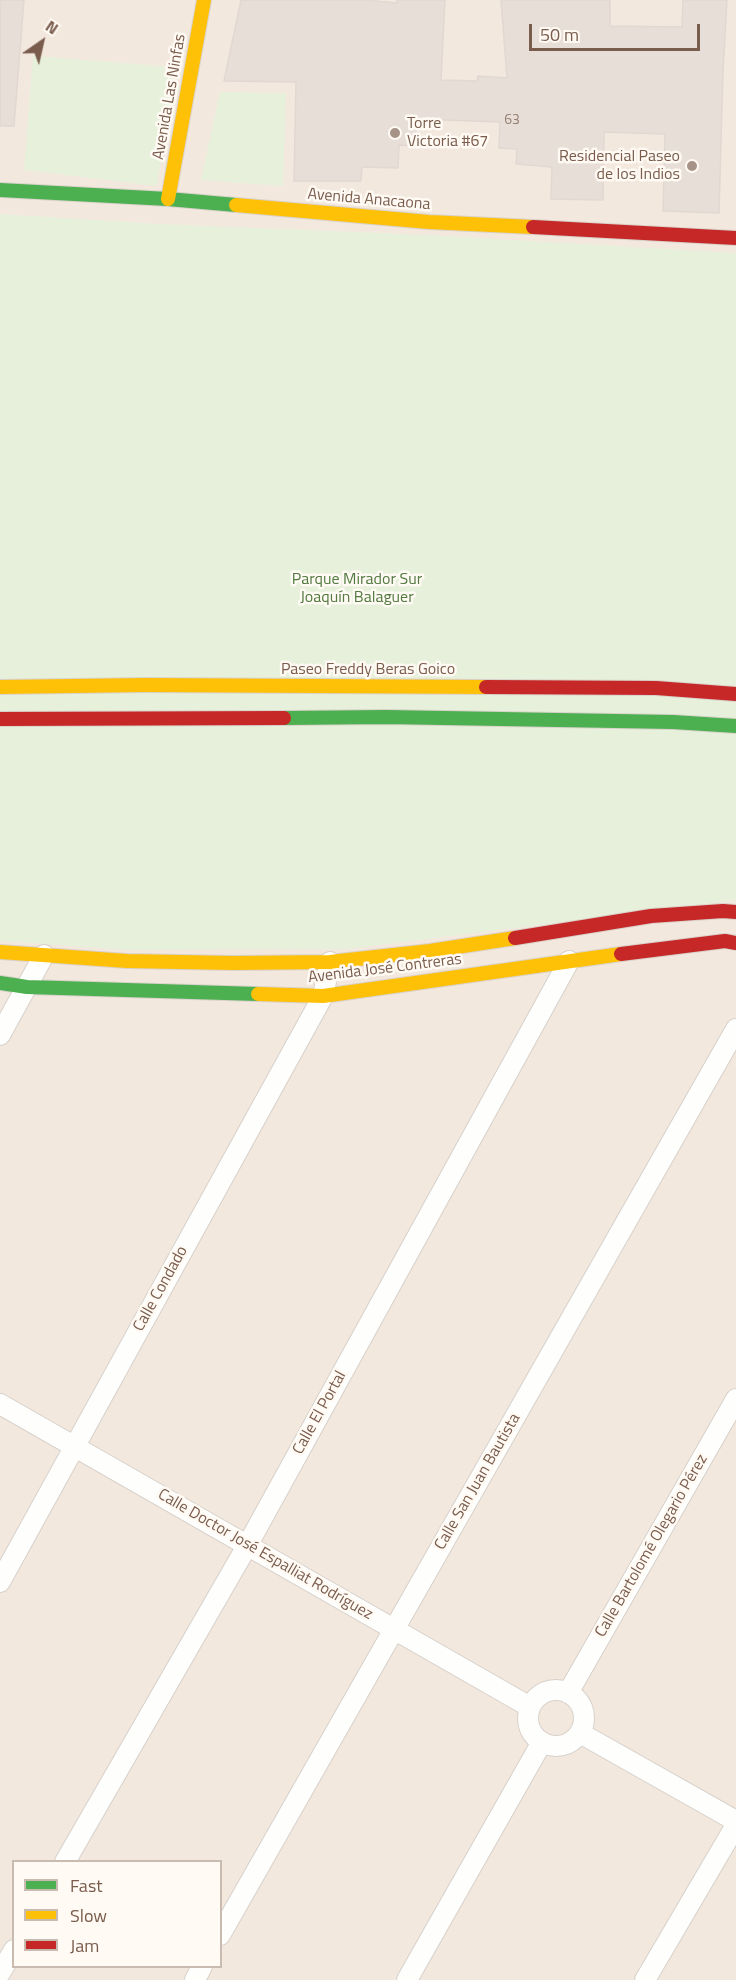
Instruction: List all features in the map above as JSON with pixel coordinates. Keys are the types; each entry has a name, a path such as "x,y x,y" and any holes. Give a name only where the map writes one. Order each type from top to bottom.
{"main road":[{"name":"Avenida Las Ninfas","path":"168,199 204,0"},
{"name":"Avenida Anacaona","path":"0,190 168,199 429,222 736,238"},
{"name":"Paseo Freddy Beras Goico","path":"0,687 71,702 386,717 673,722 736,726"},
{"name":"Paseo Freddy Beras Goico","path":"0,719 71,702 656,688 736,694"},
{"name":"Avenida José Contreras","path":"0,952 127,961 330,963 440,950 651,916 736,912"},
{"name":"Avenida José Contreras","path":"0,983 27,987 323,996 569,961 725,942 736,943"}],"street":[{"path":"0,1035 44,955"},
{"name":"Calle El Portal","path":"66,1860 247,1546 569,961"},
{"name":"Calle Condado","path":"0,1582 323,996 330,963"},
{"name":"Calle San Juan Bautista","path":"222,1931 736,1029"},
{"name":"Calle Bartolomé Olegario Pérez","path":"568,1693 736,1399"},
{"name":"Calle Doctor José Espalliat Rodríguez","path":"0,1404 530,1707"},
{"path":"561,1690 568,1693 579,1701 582,1707 584,1720 580,1733 563,1745 556,1746 542,1742 529,1727 530,1707 539,1695 546,1692 561,1690"},
{"path":"580,1733 736,1823 645,1980"},
{"path":"407,1980 542,1742"},
{"path":"0,1973 12,1953"}],"shaded area":[{"path":"0,0 736,0 736,1980 0,1980"}],"green space":[{"path":"33,56 175,67 157,186 24,170"},
{"path":"220,92 286,93 283,186 201,180"},
{"name":"Parque Mirador Sur Joaquín Balaguer","path":"0,214 736,253 736,900 348,949 127,950 0,941"}],"building":[{"path":"0,0 24,0 14,126 0,126"},
{"path":"241,0 365,0 397,3 397,0 445,0 441,80 477,81 478,76 507,78 501,0 610,0 610,26 682,27 683,0 727,0 719,213 663,211 665,134 604,132 603,200 551,199 552,167 516,164 517,149 499,148 500,122 416,119 416,146 399,145 398,168 362,167 361,181 294,181 296,82 224,81"}],"traffic: fast":[{"path":"0,190 236,205"},
{"path":"284,718 386,717 673,722 736,726"},
{"path":"0,983 27,987 258,994"}],"traffic: slow":[{"path":"168,199 204,0"},
{"path":"236,205 429,222 533,227"},
{"path":"0,687 145,685 486,687"},
{"path":"0,952 127,961 330,962 430,951 515,938"},
{"path":"258,994 323,996 621,954"}],"traffic: jam":[{"path":"533,227 736,238"},
{"path":"486,687 656,688 736,694"},
{"path":"0,719 284,718"},
{"path":"515,938 651,916 736,912"},
{"path":"621,954 725,941 736,943"}],"place":[{"name":"Torre Victoria #67","path":"395,133"},
{"name":"Residencial Paseo de los Indios","path":"692,166"}]}
